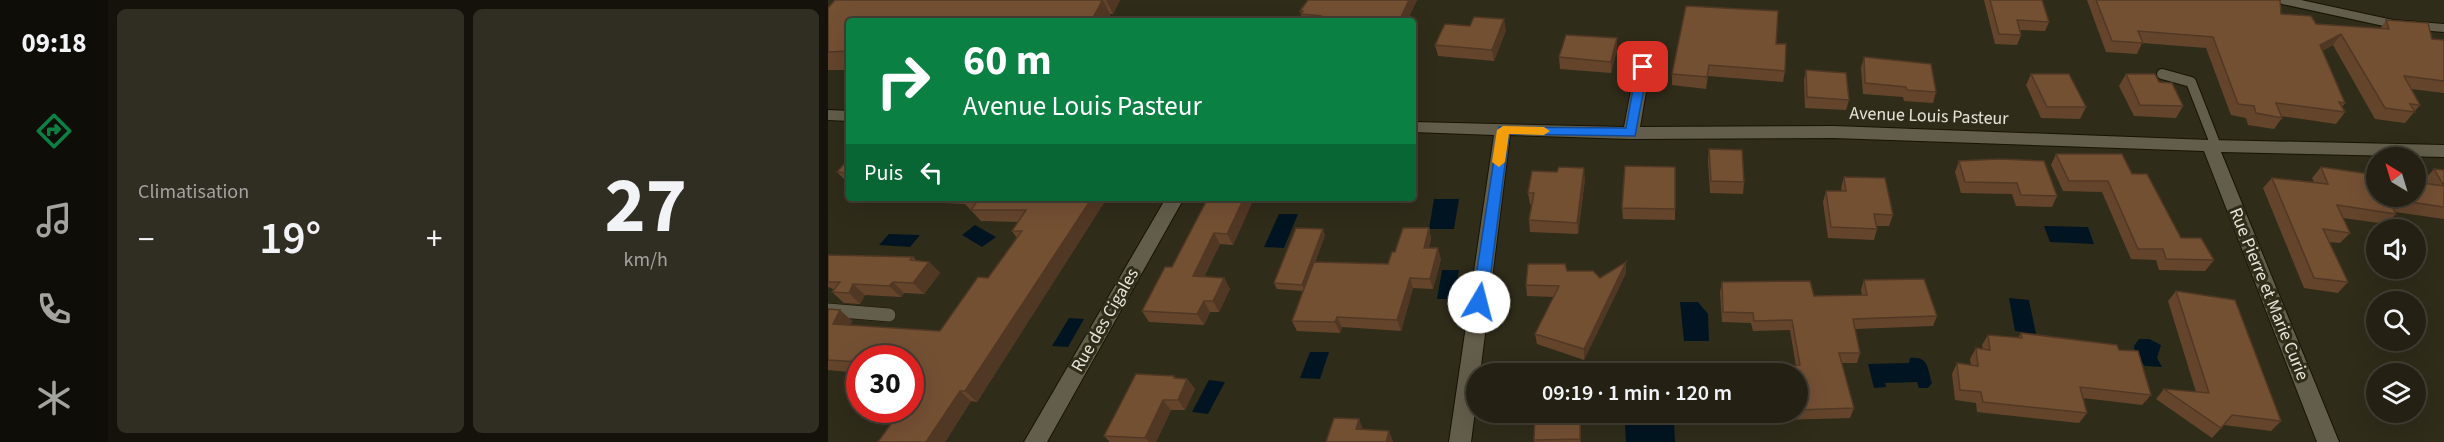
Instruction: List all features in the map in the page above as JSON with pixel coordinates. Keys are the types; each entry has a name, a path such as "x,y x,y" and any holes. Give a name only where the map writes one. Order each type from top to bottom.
{"street":[{"path":"2282,0 2393,24 2444,28"},
{"path":"1631,133 1646,49"},
{"path":"828,115 846,116"},
{"name":"Avenue Louis Pasteur","path":"1416,127 1631,133 1834,132 2213,146 2444,151"},
{"path":"1460,442 1503,130"},
{"name":"Rue Pierre et Marie Curie","path":"2213,146 2328,442"},
{"name":"Rue des Cigales","path":"1035,442 1173,201"}],"lane":[{"path":"2162,74 2191,82 2213,146"},
{"path":"828,310 889,315"}],"water":[{"path":"1434,199 1459,199 1454,229 1429,229"},
{"path":"1279,214 1298,214 1284,248 1264,247"},
{"path":"975,225 996,237 982,247 962,235"},
{"path":"2044,226 2088,227 2094,244 2050,242"},
{"path":"889,234 920,235 910,247 879,245"},
{"path":"1442,270 1459,270 1454,299 1437,299"},
{"path":"2009,298 2029,300 2036,334 2015,331"},
{"path":"1680,302 1698,302 1708,314 1709,341 1684,341"},
{"path":"1069,318 1084,319 1068,347 1052,346"},
{"path":"2139,339 2149,339 2161,345 2157,358 2162,367 2145,366 2135,357 2134,346"},
{"path":"1310,352 1329,352 1320,379 1300,378"},
{"path":"1910,358 1921,359 1926,364 1932,383 1928,388 1919,388 1917,382 1885,383 1886,387 1874,388 1868,364 1909,363"},
{"path":"1209,380 1225,382 1208,414 1192,412"},
{"path":"1674,423 1675,442 1626,442 1625,425"}],"building":[{"path":"835,0 1101,0 1093,18 846,18 846,51 828,52 828,8"},
{"path":"1308,0 1409,0 1400,18 1320,18 1321,16 1301,14 1303,11 1300,11"},
{"path":"1990,0 2042,0 2049,22 2017,20 2021,35 1999,34"},
{"path":"2096,0 2280,0 2281,14 2311,16 2316,24 2389,29 2386,20 2428,23 2432,39 2444,40 2444,81 2404,76 2420,105 2410,104 2415,112 2385,108 2341,34 2320,45 2345,103 2339,102 2345,112 2276,103 2282,118 2256,113 2254,106 2238,104 2213,37 2138,31 2143,43 2112,41"},
{"path":"1686,6 1778,11 1776,44 1786,44 1785,71 1709,65 1707,77 1672,74"},
{"path":"1474,17 1504,19 1492,50 1435,45 1445,24 1470,26"},
{"path":"1566,35 1617,38 1611,62 1559,57"},
{"path":"1864,57 1931,64 1936,92 1865,83"},
{"path":"1806,70 1846,73 1849,100 1807,97"},
{"path":"2031,74 2069,74 2086,107 2047,107"},
{"path":"2126,74 2155,74 2159,82 2172,83 2183,106 2140,105"},
{"path":"1709,149 1742,150 1744,182 1711,181"},
{"path":"2056,154 2122,154 2132,174 2147,174 2181,238 2201,238 2214,260 2166,259 2163,249 2138,249 2108,181 2069,181"},
{"path":"1999,159 2044,161 2057,196 2021,195 2017,183 1965,182 1959,161"},
{"path":"846,162 846,173 837,172"},
{"path":"1625,166 1675,167 1675,209 1622,208"},
{"path":"1559,167 1584,168 1577,223 1529,220 1534,193 1528,193 1532,171 1557,172"},
{"path":"2321,167 2366,174 2366,207 2392,207 2396,214 2337,205 2350,233 2323,229 2348,282 2314,278 2272,178 2328,184"},
{"path":"2434,169 2444,170 2444,186"},
{"path":"1844,177 1885,178 1893,215 1874,214 1877,229 1831,227 1826,191 1846,191"},
{"path":"2426,184 2444,186 2444,207 2426,204"},
{"path":"977,201 1090,201 965,391 960,391 926,442 878,442 892,423 924,423 924,345 846,345 846,361 828,360 828,309 840,310 833,324 940,331 978,277 988,278 1022,231 1012,231 1026,210 971,210"},
{"path":"1206,201 1243,201 1227,234 1214,233 1193,276 1224,278 1213,301 1204,301 1197,314 1142,311 1165,267 1172,267"},
{"path":"1296,228 1323,229 1302,285 1274,283"},
{"path":"1403,228 1429,228 1424,248 1438,248 1430,279 1410,278 1397,320 1337,317 1335,322 1292,321 1314,262 1388,264 1392,252 1395,252"},
{"path":"828,255 913,257 910,260 929,262 913,283 893,282 889,286 853,284 849,293 832,292 840,282 828,282"},
{"path":"1626,262 1584,349 1535,334 1559,286 1526,285 1528,264 1565,264 1567,271 1593,271 1600,278"},
{"path":"1924,279 1937,316 1853,319 1860,353 1839,353 1854,408 1808,410 1808,363 1800,363 1792,320 1754,321 1753,313 1723,312 1722,282 1810,281 1814,296 1867,295 1864,280"},
{"path":"2176,291 2235,300 2281,421 2232,415 2221,428 2164,389 2209,393"},
{"path":"2021,333 2117,345 2119,350 2138,351 2151,395 2080,387 2087,413 1983,402 1981,392 1960,390 1957,363 1978,366 1976,348 1990,350 1988,335 2022,338"},
{"path":"1136,374 1187,379 1178,400 1163,400 1145,438 1104,436"},
{"path":"1334,418 1359,419 1356,429 1389,431 1386,442 1326,442"},
{"path":"1535,423 1580,423 1580,439 1534,440"}],"slow traffic":[{"path":"1499,162 1503,130 1544,131"}],"route":[{"path":"1479,302 1503,130 1631,133 1643,67"}]}
